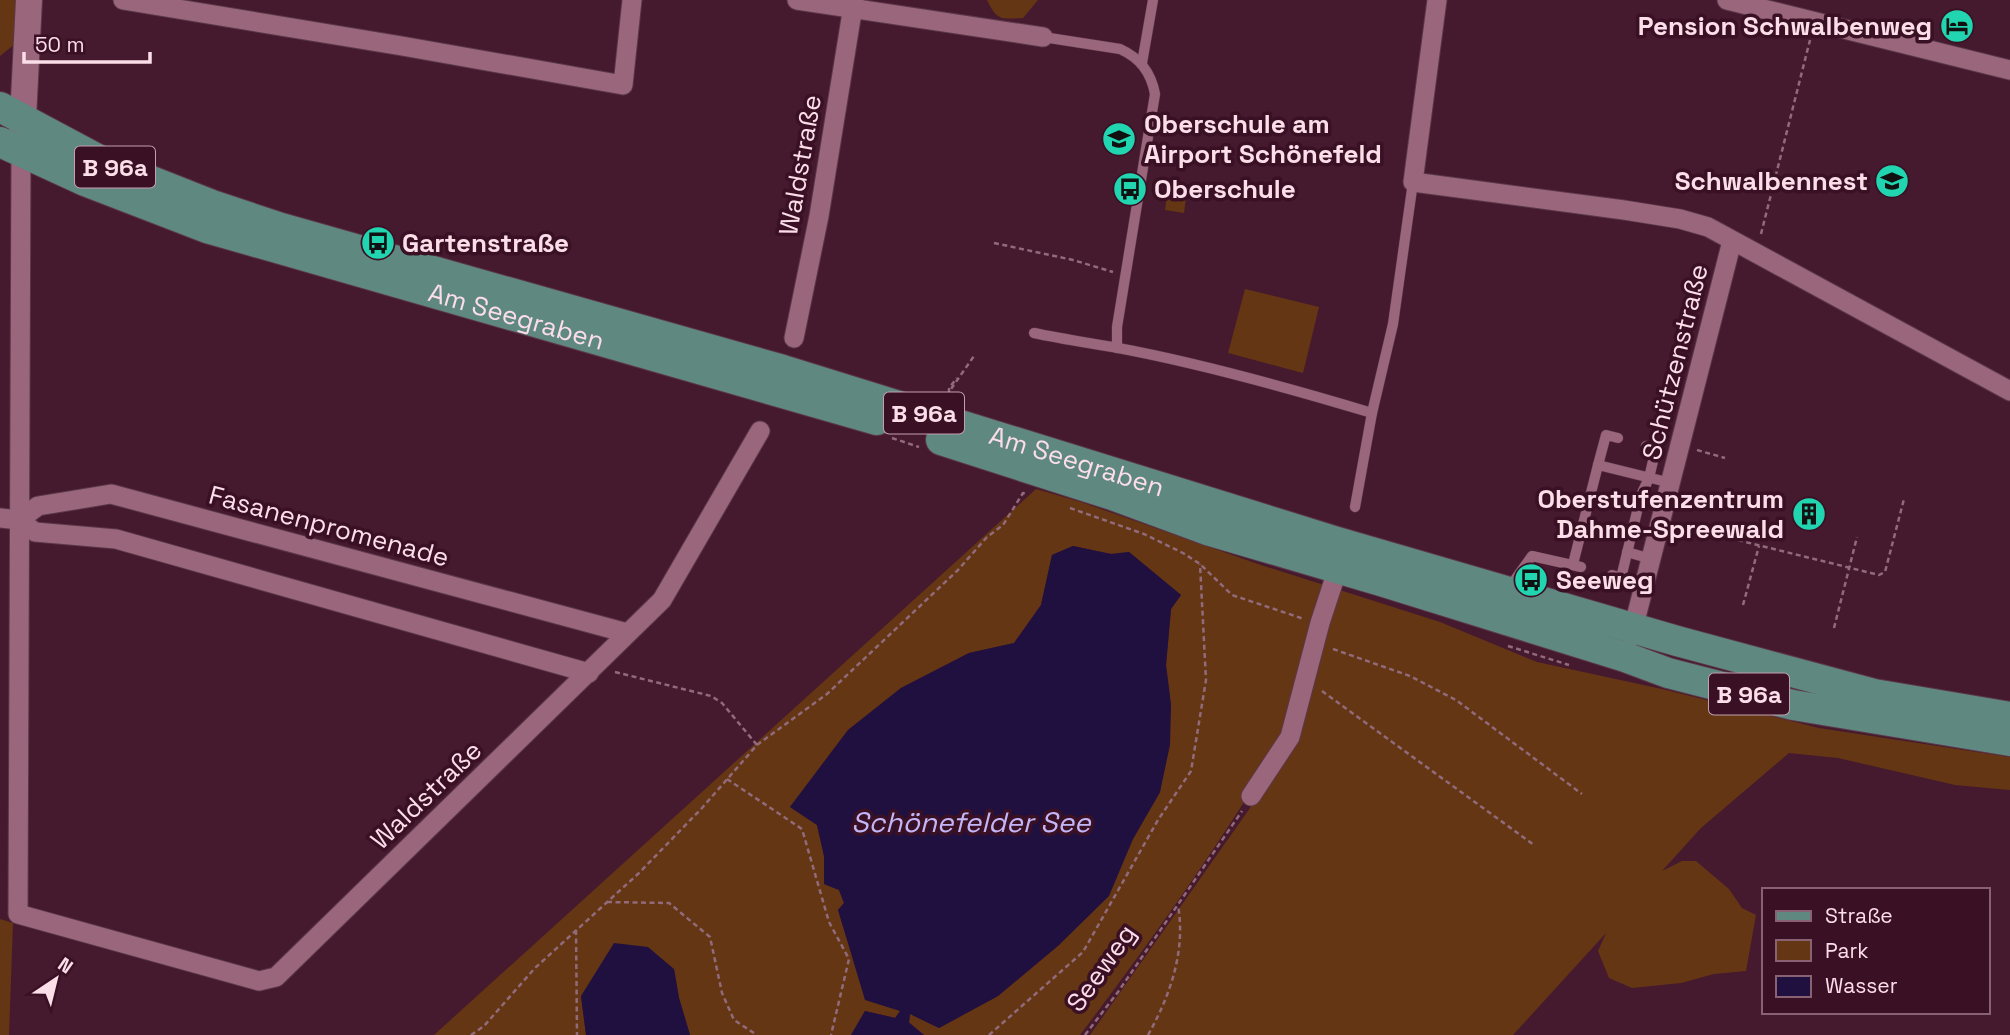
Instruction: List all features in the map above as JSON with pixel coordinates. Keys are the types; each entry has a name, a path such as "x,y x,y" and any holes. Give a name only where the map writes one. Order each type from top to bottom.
{"main road":[{"name":"Am Seegraben","path":"11,113 103,162 212,205 270,224 770,366 1334,541 1634,628 1874,694 2010,717"},
{"name":"Am Seegraben","path":"10,147 85,181 207,228 873,419 1087,486 1207,530 1625,657 1668,673 1793,705 2010,741"}],"street":[{"path":"29,0 11,113 10,519 35,532 116,539 592,670"},
{"path":"122,0 623,85 632,0"},
{"path":"797,0 854,5 1043,37"},
{"path":"1413,182 1437,0"},
{"path":"1727,0 2010,70"},
{"name":"Waldstraße","path":"794,338 819,216 854,5"},
{"name":"Schützenstraße","path":"1413,182 1680,219 1708,226 2010,391"},
{"name":"Schützenstraße","path":"1625,657 1732,241"},
{"name":"Waldstraße","path":"10,519 18,914 259,981 276,976 662,600 760,431"},
{"name":"Fasanenpromenade","path":"10,519 38,506 111,494 627,633"},
{"path":"1251,796 1290,737 1320,623 1338,568"}],"lane":[{"path":"1142,63 1153,0"},
{"path":"1043,37 1119,49 1142,63 1153,82 1155,94 1117,327 1117,348"},
{"path":"1355,507 1372,412 1393,324 1413,182"},
{"path":"1034,333 1224,372 1372,412"},
{"path":"1506,591 1532,556 1577,566 1606,435 1618,438"},
{"path":"1612,575 1621,578 1641,495 1649,478 1656,448 1646,446"},
{"path":"1598,465 1671,483"},
{"path":"1627,552 1651,559"}],"path":[{"path":"1756,254 1814,22"},
{"path":"994,243 1073,260 1125,275"},
{"path":"951,389 974,356"},
{"path":"949,397 949,388 963,375"},
{"path":"1680,446 1725,458"},
{"path":"471,1035 484,1026 535,968 639,873 757,745 827,694 958,570 987,537 1003,525 1023,493 1033,495"},
{"path":"1705,533 1880,575 1885,572 1904,499"},
{"path":"1069,507 1143,534 1183,553 1200,564 1232,595 1320,623"},
{"path":"1834,628 1857,537"},
{"path":"1743,605 1759,546"},
{"path":"989,1035 1083,952 1158,820 1191,771 1206,680 1200,564"},
{"path":"1315,643 1362,657 1410,676 1456,700 1582,794"},
{"path":"592,670 711,696 722,703 757,745"},
{"path":"1305,678 1534,845"},
{"path":"727,779 802,830 829,922 849,958 831,1035"},
{"name":"Seeweg","path":"1085,1035 1118,992 1251,796"},
{"path":"607,902 669,903 710,937 722,993 734,1020 757,1035"},
{"path":"1148,1035 1163,1009 1177,961 1181,924 1177,904"},
{"path":"576,930 577,1035"}],"green space":[{"path":"0,0 18,0 16,43 0,56"},
{"path":"987,0 1038,0 1023,18 1010,19 997,15"},
{"path":"1167,195 1186,198 1184,213 1165,210"},
{"path":"1245,289 1319,307 1303,373 1228,353"},
{"path":"1036,489 1440,622 1537,662 1662,689 1819,728 2010,757 2010,790 1955,785 1838,758 1789,753 1701,828 1662,871 1682,861 1696,861 1729,889 1742,908 1756,915 1746,971 1714,974 1681,983 1632,988 1609,978 1598,951 1606,933 1513,1035 1090,1035 1250,808 1272,757 1180,898 1080,1035 924,1035 909,1022 910,1014 939,1028 998,996 1059,945 1133,839 1160,792 1171,705 1166,665 1171,609 1181,595 1129,552 1111,554 1073,546 1052,555 1041,605 1014,643 969,653 901,688 848,730 790,807 817,825 824,856 824,884 839,890 844,903 838,910 846,935 900,1011 896,1018 865,1011 851,1035 690,1035 674,969 581,996 586,1035 434,1035"},
{"path":"0,919 13,923 9,1035 0,1035"}],"water":[{"name":"Schönefelder See","path":"1073,546 1111,554 1129,552 1181,595 1171,609 1166,665 1171,705 1170,745 1160,792 1133,839 1109,896 1059,945 998,996 939,1028 910,1014 909,1023 924,1035 851,1035 865,1011 895,1018 900,1011 865,1000 838,910 844,903 839,890 824,884 824,856 817,825 790,807 848,730 901,688 969,653 1014,643 1041,605 1052,555"},
{"path":"614,943 648,947 674,969 690,1035 586,1035 581,996"}],"place":[{"name":"Pension Schwalbenweg","path":"1957,26"},
{"name":"Oberschule am Airport Schönefeld","path":"1119,139"},
{"name":"Schwalbennest","path":"1892,181"},
{"name":"Oberschule","path":"1130,189"},
{"name":"Gartenstraße","path":"378,243"},
{"name":"Oberstufenzentrum Dahme-Spreewald","path":"1809,514"},
{"name":"Seeweg","path":"1531,580"}]}
